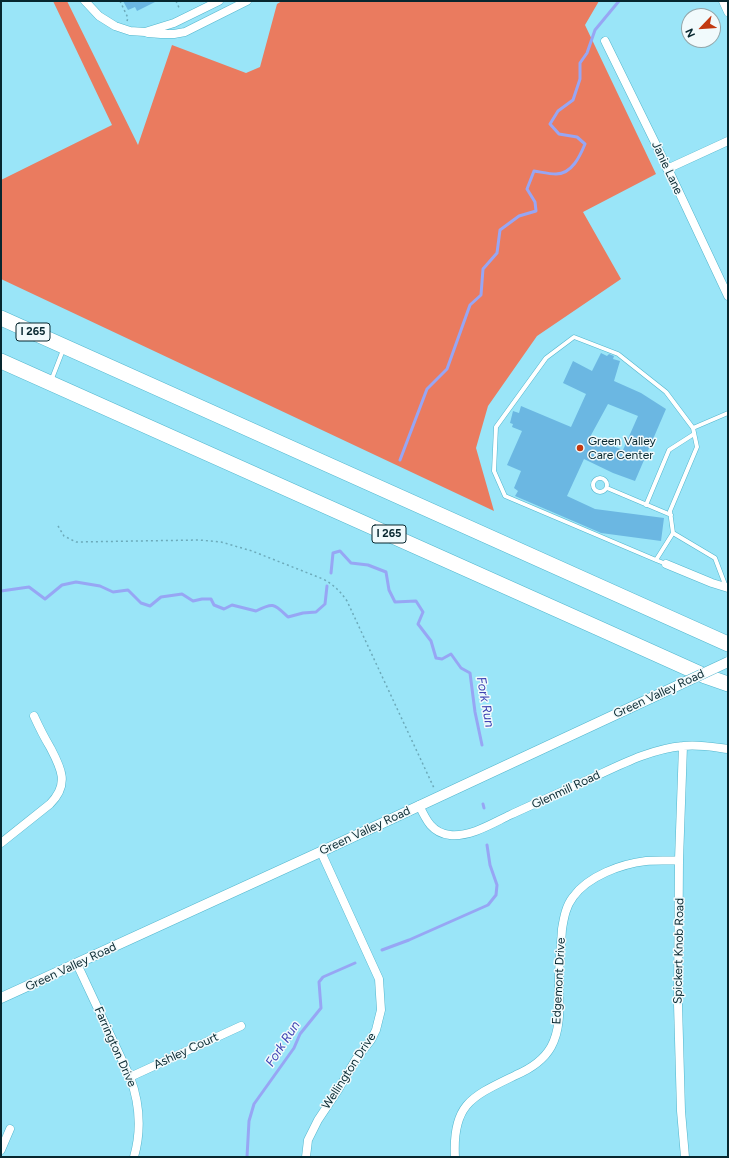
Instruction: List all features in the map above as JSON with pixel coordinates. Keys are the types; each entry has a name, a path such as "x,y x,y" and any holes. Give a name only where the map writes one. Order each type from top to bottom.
{"highway":[{"name":"I 265","path":"1,318 728,644"},
{"name":"I 265","path":"1,361 705,676 728,684"}],"street":[{"path":"85,1 99,16 115,26 130,31 167,34 185,32 247,1"},
{"path":"145,32 174,23 219,1"},
{"path":"723,1 728,12"},
{"name":"Janie Lane","path":"605,41 728,296"},
{"path":"667,169 728,141"},
{"path":"666,564 727,588"},
{"name":"Green Valley Road","path":"1,998 321,852 438,796 728,662"},
{"path":"1,843 50,804 56,798 60,790 62,781 60,767 34,716"},
{"name":"Spickert Knob Road","path":"683,746 679,860 678,1004 681,1111 685,1157"},
{"name":"Glenmill Road","path":"419,805 427,822 435,830 442,834 462,835 485,827 615,767 665,748 707,746 728,749"},
{"name":"Wellington Drive","path":"306,1157 308,1140 318,1120 376,1030 381,1010 379,979 321,852"},
{"name":"Edgemont Drive","path":"455,1157 456,1126 464,1108 471,1100 487,1089 530,1069 538,1063 551,1046 555,1037 558,1016 562,928 566,912 572,898 587,884 617,869 646,862 679,860"},
{"name":"Farrington Drive","path":"77,964 136,1092 140,1123 134,1157"},
{"name":"Ashley Court","path":"130,1077 241,1026"},
{"path":"1,1150 10,1129"}],"lane":[{"path":"656,560 673,533 670,511 697,447 693,428 666,392 618,354 574,337 546,358 496,427 494,471 505,496 656,560 666,564"},
{"path":"50,383 65,346"},
{"path":"693,428 728,413"},
{"path":"646,505 669,450 694,434"},
{"path":"607,488 671,515"},
{"path":"673,533 716,558 727,588"}],"path":[{"path":"120,1 128,18 127,23"},
{"path":"176,1 182,13"},
{"path":"58,526 64,536 76,542 199,540 221,542 252,551 324,579 332,584 340,590 347,601 438,796"}],"shaded area":[{"path":"53,1 67,1 138,145 172,45 246,73 260,67 277,4 282,1 599,1 585,25 656,174 583,212 621,279 537,336 488,406 476,448 494,511 1,279 1,180 112,125"}],"building":[{"path":"123,1 157,1 137,11 135,7 128,10"},
{"name":"Green Valley Care Center","path":"601,353 607,356 609,354 614,356 613,359 620,361 614,381 641,393 666,409 635,481 613,473 584,459 567,496 595,509 664,518 661,541 601,533 515,496 518,491 514,488 521,471 507,465 522,431 512,427 513,424 510,423 513,411 519,413 521,406 571,427 586,394 563,383 573,361 592,371","holes":["608,404 638,416 623,450 590,437"]}],"waterway":[{"path":"400,460 427,389 447,369 470,305 481,295 483,269 497,253 500,230 519,216 536,211 535,202 527,189 534,171 553,174 562,173 571,168 581,154 585,144 577,137 559,134 550,124 558,111 573,100 580,79 580,63 587,53 595,30 619,1"},
{"name":"Fork Run","path":"331,573 333,553 340,551 351,563 368,565 386,572 389,590 395,602 416,601 423,612 418,624 431,641 436,658 442,659 451,654 461,668 470,673 475,712 482,745"},
{"path":"1,591 29,587 45,599 62,585 76,582 100,586 113,592 128,590 141,603 150,606 161,597 182,594 193,601 211,599 214,605 224,609 232,605 256,611 267,606 274,606 280,609 288,617 303,613 316,612 325,604 327,586"},
{"name":"Fork Run","path":"483,804 484,808"},
{"name":"Fork Run","path":"382,950 409,940 488,905 496,895 497,885 490,865 487,845"},
{"name":"Fork Run","path":"247,1157 249,1121 254,1104 294,1048 300,1034 321,1008 319,982 323,977 355,963"}],"place":[{"name":"Green Valley Care Center","path":"580,448"}]}
